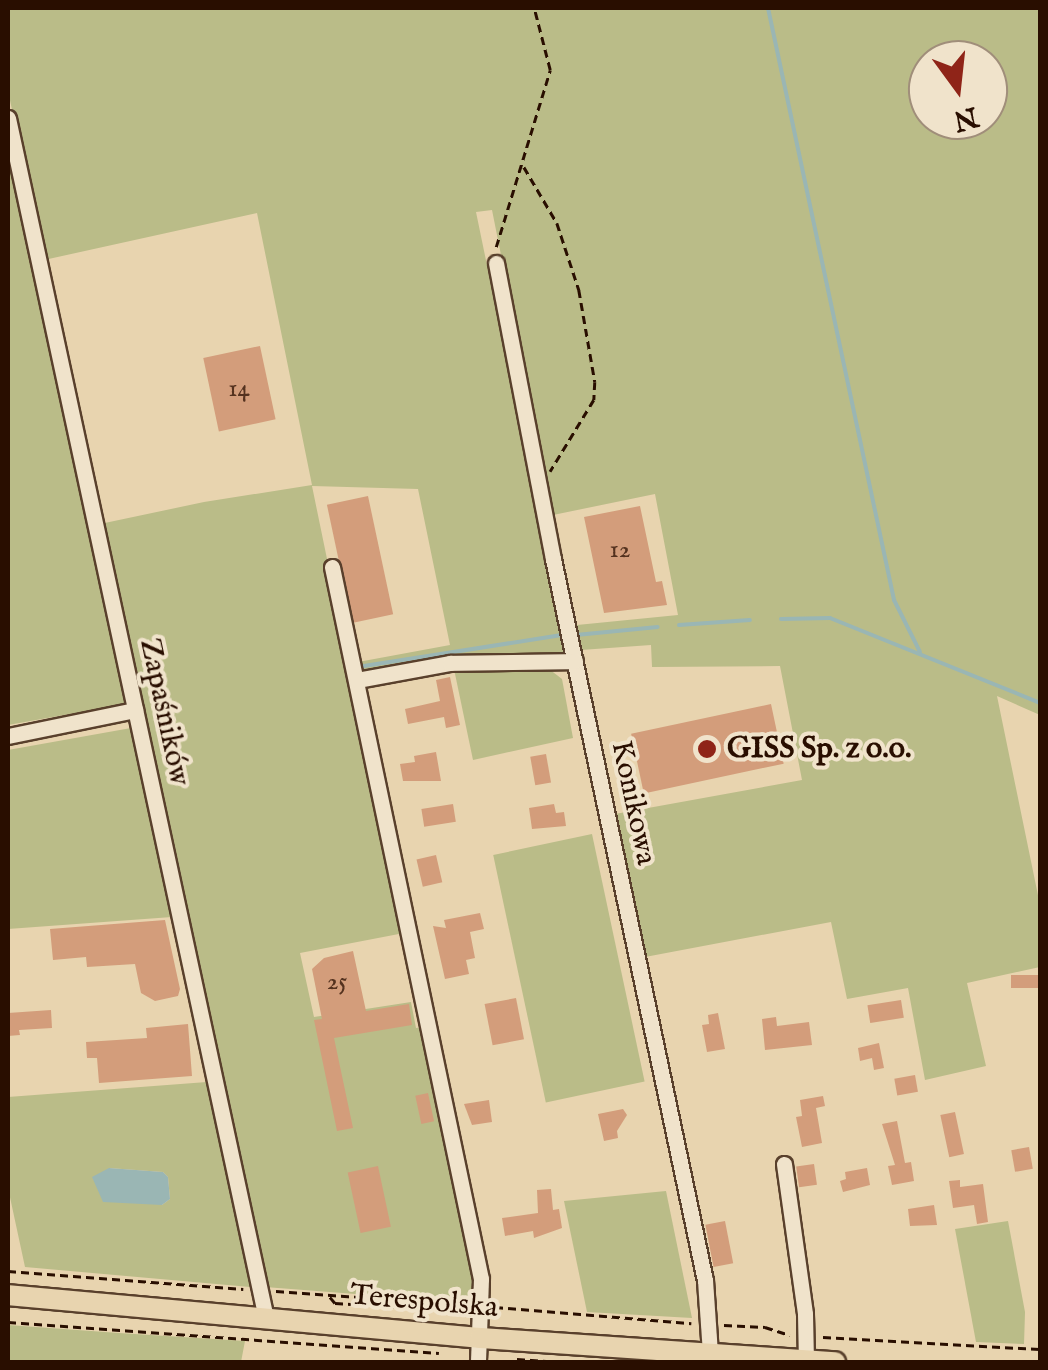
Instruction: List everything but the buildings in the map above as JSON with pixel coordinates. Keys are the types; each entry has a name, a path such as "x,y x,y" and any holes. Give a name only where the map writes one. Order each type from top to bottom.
{"main road":[{"name":"Terespolska","path":"8,1295 480,1338 835,1362"}],"street":[{"name":"Zapaśników","path":"8,118 266,1318"},
{"name":"Konikowa","path":"496,263 562,603 706,1280 710,1354"},
{"path":"332,567 481,1279 478,1362"},
{"path":"357,680 450,663 575,661"},
{"path":"8,736 135,710"},
{"path":"784,1164 806,1361"}],"path":[{"path":"496,263 500,232 524,167 550,70 534,8"},
{"path":"524,167 562,240 579,290 596,382 594,400 541,485"},
{"path":"8,1270 766,1328 782,1335 1040,1349"},
{"path":"8,1322 440,1352"},
{"path":"514,1358 560,1362"}],"green space":[{"path":"8,8 1040,8 1040,715 997,696 1040,905 1040,967 967,983 986,1066 925,1080 908,988 847,999 831,922 645,957 615,814 802,780 780,666 652,667 651,645 581,650 577,625 678,615 655,494 553,515 492,210 476,212 567,653 452,657 362,670 358,662 450,645 418,489 312,486 404,933 300,953 314,1017 411,1002 416,1028 423,1027 475,1279 472,1303 265,1287 100,524 312,485 257,213 44,260 8,91"},
{"path":"8,151 126,704 8,725"},
{"path":"454,669 549,669 562,679 573,738 473,760"},
{"path":"131,728 172,917 8,929 8,750"},
{"path":"592,834 645,1081 546,1102 493,855"},
{"path":"207,1082 250,1287 25,1267 8,1188 8,1097","holes":["109,1168 163,1172 168,1177 170,1199 162,1205"]},
{"path":"666,1191 692,1318 587,1312 564,1201"},
{"path":"1008,1221 1025,1312 1024,1344 976,1342 955,1229"},
{"path":"8,1325 245,1341 241,1362 8,1362"}],"water":[{"path":"109,1168 163,1172 168,1177 170,1199 162,1205 103,1202 92,1177"}],"waterway":[{"path":"768,8 894,600 920,652"},
{"path":"781,619 830,618 1040,703"},
{"path":"679,625 750,620"},
{"path":"576,635 658,627"},
{"path":"364,666 562,635"}],"place":[{"name":"GISS Sp. z o.o.","path":"707,749"}]}
